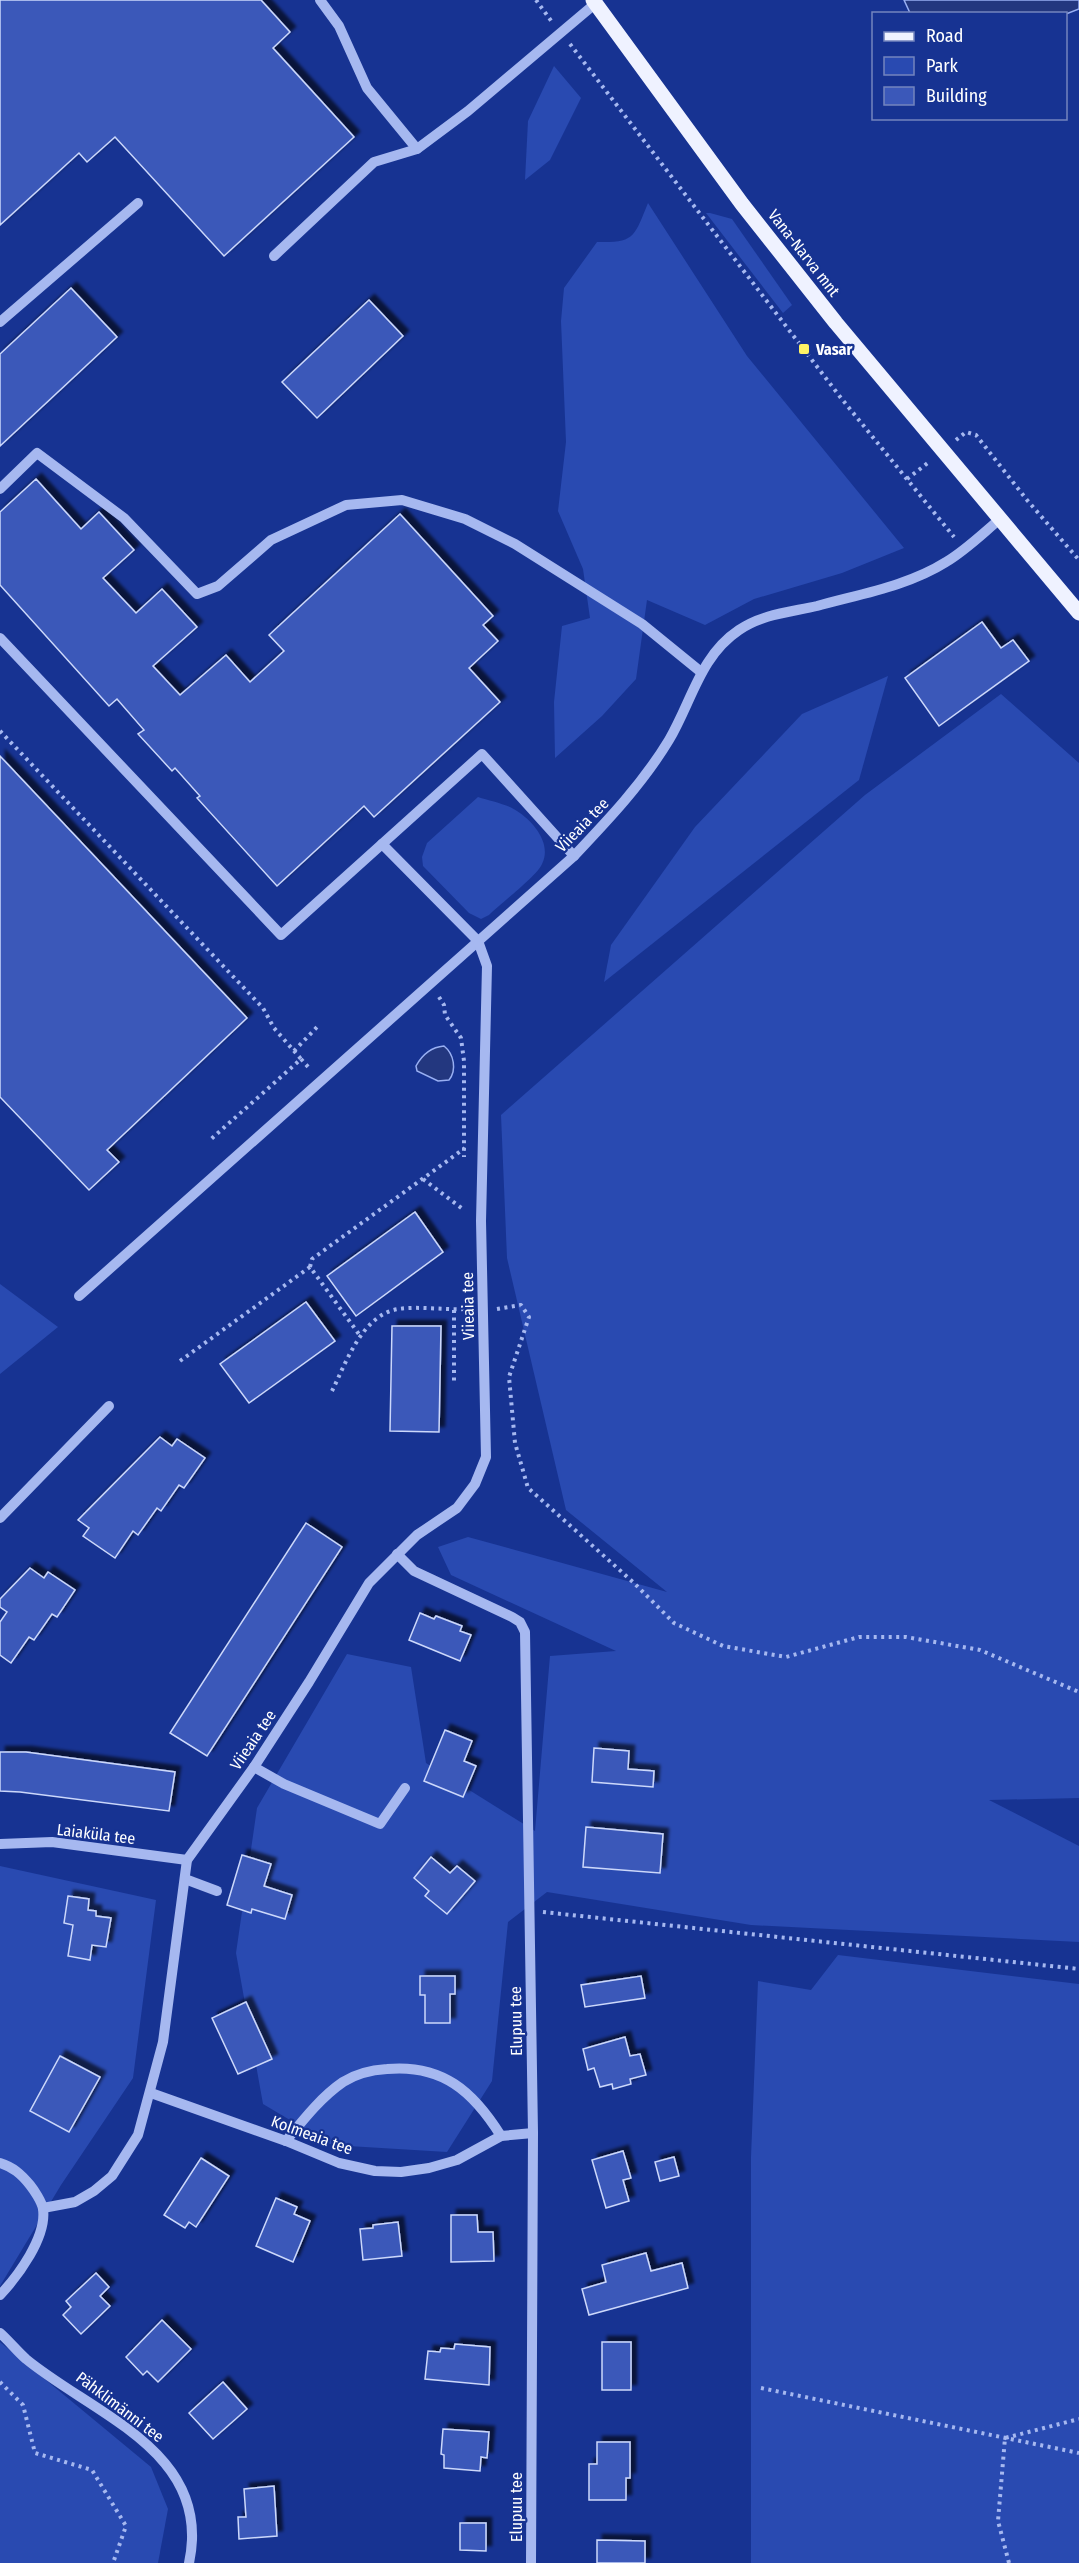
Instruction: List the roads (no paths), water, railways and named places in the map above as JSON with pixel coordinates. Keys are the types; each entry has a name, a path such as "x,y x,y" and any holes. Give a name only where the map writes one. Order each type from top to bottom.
{"main road":[{"name":"Vana-Narva mnt","path":"595,2 742,204 836,323 1079,613"}],"street":[{"path":"320,0 339,26 367,88 417,149"},
{"path":"274,256 374,162 417,149 468,111 595,2"},
{"path":"0,322 138,203"},
{"path":"0,489 37,453 124,518 197,594 218,586 271,540 346,505 402,500 465,519 515,544 642,624 701,672"},
{"name":"Viieaia tee","path":"43,2208 75,2202 94,2192 112,2176 138,2135 163,2042 172,1989 187,1860 254,1767 309,1682 369,1582 417,1535 457,1508 475,1484 486,1457 478,1313 487,966 478,941 574,856 638,785 670,739 701,672 719,646 740,629 765,617 909,580 944,563 1000,519"},
{"path":"0,639 281,935 482,754 574,856"},
{"path":"79,1296 428,983 478,941 382,844"},
{"path":"0,1518 109,1406"},
{"name":"Elupuu tee","path":"397,1554 414,1571 512,1617 520,1622 525,1632 533,2133 531,2563"},
{"path":"254,1767 284,1784 380,1824 405,1788"},
{"name":"Laiaküla tee","path":"0,1844 52,1842 187,1860"},
{"path":"185,1879 217,1891"},
{"path":"286,2141 312,2109 343,2082 368,2070 409,2067 432,2072 468,2094 488,2116 501,2136"},
{"name":"Kolmeaia tee","path":"151,2093 286,2141 339,2163 375,2171 401,2172 429,2168 457,2160 501,2136 533,2133"},
{"path":"0,2163 18,2170 43,2208 39,2235 24,2267 0,2295"},
{"name":"Pähklimänni tee","path":"0,2333 26,2358 145,2441 168,2465 185,2493 191,2524 189,2563"}],"place":[{"name":"Vasar","path":"804,349"}]}
